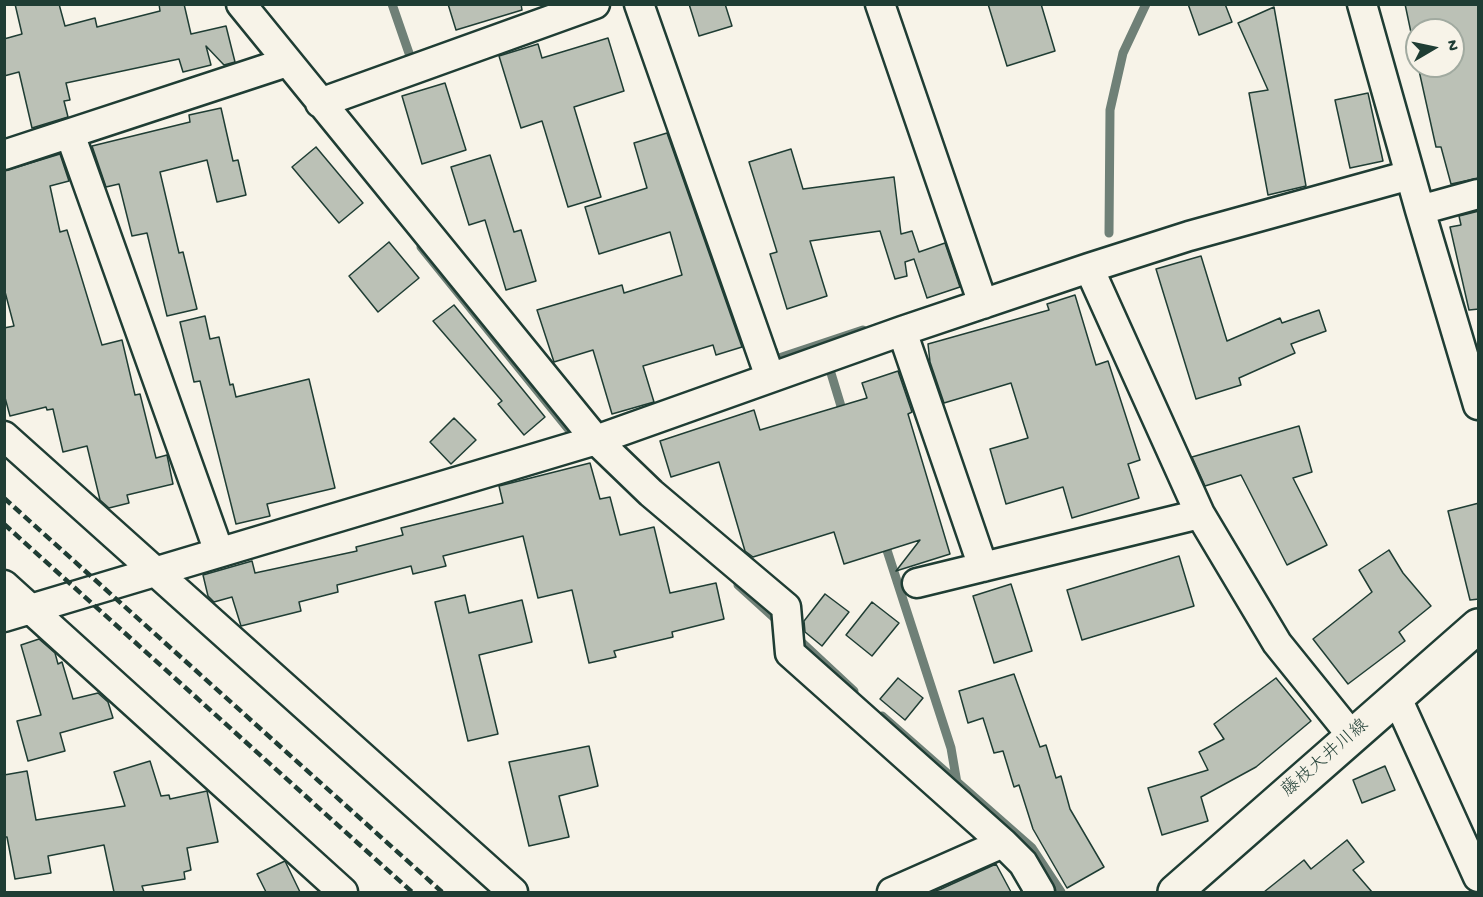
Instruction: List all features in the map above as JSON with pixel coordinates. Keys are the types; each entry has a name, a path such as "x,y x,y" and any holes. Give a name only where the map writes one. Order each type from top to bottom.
{"main road":[{"name":"藤枝大井川線","path":"1175,892 1479,626"}],"street":[{"path":"241,4 320,102 584,444 651,493 786,607 790,653 1003,843 1023,863 1040,892"},
{"path":"320,102 596,4"},
{"path":"639,4 771,377"},
{"path":"880,4 983,304"},
{"path":"1362,4 1420,210 1479,405"},
{"path":"4,155 287,62"},
{"path":"70,134 219,552"},
{"path":"4,617 584,444 827,357 1089,268 1189,236 1410,175"},
{"path":"1420,210 1479,194"},
{"path":"1089,268 1200,514 1277,644 1352,736"},
{"path":"902,331 983,567"},
{"path":"4,436 513,892"},
{"path":"917,583 1200,514"},
{"path":"4,585 343,892"},
{"path":"1397,698 1476,865"},
{"path":"892,892 1003,843"}],"building":[{"path":"15,4 59,4 65,26 95,18 97,27 160,11 159,4 184,4 191,34 226,26 235,62 224,65 206,46 211,65 183,72 179,59 66,83 70,100 64,101 68,117 32,128 19,72 4,76 4,39 22,34"},
{"path":"448,4 521,4 522,10 456,30"},
{"path":"689,4 725,4 732,26 699,36"},
{"path":"988,4 1041,4 1055,51 1007,66"},
{"path":"1188,4 1225,4 1232,22 1199,35"},
{"path":"1405,4 1479,5 1479,178 1451,184 1441,147 1436,147 1421,78 1465,78 1465,18 1408,18"},
{"path":"1274,7 1306,186 1268,195 1249,93 1268,90 1238,23"},
{"path":"608,38 624,91 574,107 601,197 568,207 542,121 521,128 499,56 538,44 542,58"},
{"path":"445,83 466,150 422,164 402,96"},
{"path":"1368,93 1383,161 1350,168 1335,100"},
{"path":"221,108 233,161 238,160 246,195 217,202 207,160 160,172 179,253 183,252 197,309 167,316 147,233 132,236 119,184 106,187 92,146 190,122 189,115"},
{"path":"667,133 742,347 716,355 713,345 643,366 654,402 612,414 593,350 554,362 537,310 622,285 624,293 682,275 670,232 599,254 585,207 647,188 634,143"},
{"path":"316,147 363,203 339,223 292,167"},
{"path":"791,149 803,189 894,177 901,234 912,231 919,252 945,243 960,287 927,298 914,259 905,262 907,276 895,279 880,231 810,241 827,296 787,309 770,254 777,252 749,162"},
{"path":"60,154 69,181 50,186 60,232 67,230 102,345 122,340 135,395 140,394 156,458 167,455 173,484 127,495 129,503 109,508 100,500 87,446 63,452 53,409 47,410 46,407 10,416 4,394 4,328 14,326 4,288 4,171"},
{"path":"490,155 514,232 521,230 536,281 506,290 485,220 469,225 451,167"},
{"path":"1479,211 1479,309 1469,310 1450,227 1461,225 1459,216"},
{"path":"389,242 419,278 378,312 349,276"},
{"path":"1201,256 1227,341 1280,318 1282,323 1319,310 1326,331 1291,344 1295,353 1239,378 1241,385 1196,399 1156,269"},
{"path":"1075,295 1096,365 1108,361 1140,460 1128,464 1139,498 1072,518 1063,487 1006,504 990,449 1028,438 1011,383 944,403 930,362 928,344 1049,310 1047,304"},
{"path":"454,305 545,417 524,435 498,404 502,401 433,321"},
{"path":"205,316 210,339 219,337 230,385 233,384 236,397 309,379 335,488 267,504 270,516 236,524 200,381 194,382 180,322"},
{"path":"898,371 912,412 908,414 950,554 896,571 920,540 844,564 834,532 753,557 745,551 719,462 671,477 660,441 754,410 760,430 867,398 862,383"},
{"path":"454,418 476,440 451,464 430,442"},
{"path":"1299,426 1312,472 1293,478 1327,545 1287,565 1241,475 1205,486 1192,457"},
{"path":"590,463 600,499 610,497 620,535 654,527 670,593 716,583 724,619 672,632 673,637 614,651 616,657 589,663 572,590 538,598 523,536 443,556 446,566 413,574 411,566 337,585 338,592 299,602 301,611 241,626 232,597 214,602 208,596 203,575 252,561 255,573 357,551 356,547 403,535 401,528 503,503 499,486"},
{"path":"1479,503 1479,599 1470,600 1448,511"},
{"path":"1389,550 1403,573 1431,606 1399,632 1405,641 1348,684 1313,639 1372,592 1359,570"},
{"path":"1179,556 1194,606 1082,640 1067,590"},
{"path":"1011,584 1032,651 994,663 973,596"},
{"path":"825,594 849,612 822,646 805,632 804,621"},
{"path":"465,595 469,613 522,600 532,642 479,655 498,734 468,741 435,602"},
{"path":"872,602 899,623 872,656 846,635"},
{"path":"39,639 55,653 58,664 62,662 73,699 98,693 108,702 113,718 60,733 65,751 28,761 17,721 41,715 21,645"},
{"path":"1014,674 1040,747 1046,745 1056,778 1061,776 1070,809 1104,867 1067,888 1033,829 1019,785 1014,787 1003,751 994,753 983,718 968,723 959,691"},
{"path":"898,678 923,698 905,720 880,699"},
{"path":"1276,678 1311,721 1256,767 1201,797 1208,821 1162,835 1148,788 1208,770 1199,752 1224,739 1214,724"},
{"path":"589,746 598,786 559,796 569,837 529,846 509,762"},
{"path":"150,761 161,796 169,795 170,799 207,791 218,842 187,848 191,870 184,872 185,879 142,886 144,892 114,892 104,845 48,856 51,873 15,879 7,837 4,837 4,775 27,771 36,820 125,806 114,772"},
{"path":"1385,766 1395,790 1362,803 1353,780"},
{"path":"1347,840 1364,862 1353,870 1372,892 1264,892 1304,860 1311,869"},
{"path":"285,861 300,892 266,892 257,874"},
{"path":"996,864 1011,892 933,892 941,889"}],"waterway":[{"path":"392,4 411,59"},
{"path":"1109,233 1110,110 1123,53 1146,4"},
{"path":"421,247 578,441"},
{"path":"773,350 776,359 863,330"},
{"path":"827,360 844,416"},
{"path":"884,541 951,748 957,783"},
{"path":"738,585 781,624"},
{"path":"796,637 854,691"},
{"path":"882,716 1032,848 1061,892"}],"railway":[{"path":"4,498 442,892"},
{"path":"4,524 412,892"}]}
